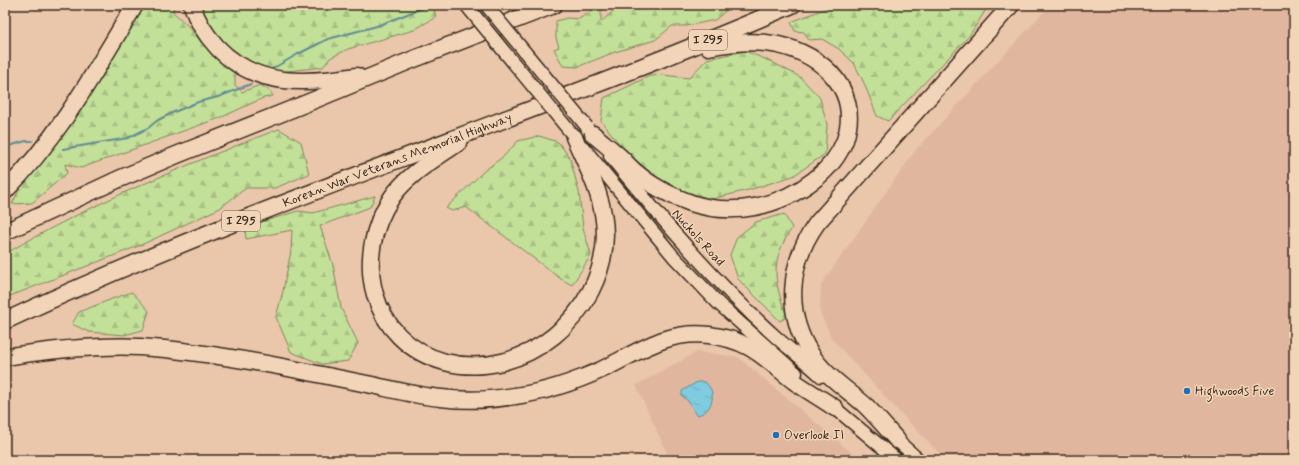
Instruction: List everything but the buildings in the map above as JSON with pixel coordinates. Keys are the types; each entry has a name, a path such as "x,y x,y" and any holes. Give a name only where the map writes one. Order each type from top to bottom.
{"highway":[{"path":"5,191 47,143 65,119 135,5"},
{"path":"192,5 201,28 222,53 249,71 272,79 304,82 357,76 414,59"},
{"path":"521,18 545,5"},
{"path":"5,232 179,154 307,104 414,59 554,5"},
{"name":"Korean War Veterans Memorial Highway","path":"5,321 122,269 206,234 623,73 792,5"},
{"path":"897,440 866,407 822,368 811,355 799,329 795,315 793,295 796,267 807,239 817,223 1011,5"},
{"path":"581,133 617,154 637,174 654,186 690,203 731,210 765,205 780,200 806,186 828,168 839,152 848,128 848,108 843,91 832,73 818,61 787,47 754,42 729,43 699,49 623,73"},
{"path":"480,128 408,179 393,196 379,220 372,243 370,256 370,276 375,296 383,313 398,335 421,353 445,362 459,364 491,364 528,353 557,335 568,324 588,298 595,282 603,256 605,234 604,217 600,197 592,175 581,133"},
{"path":"5,357 59,350 109,347 181,350 280,367 441,398 494,399 528,394 578,380 656,342 674,336 706,334 740,342 753,348 795,382 835,408"}],"main road":[{"name":"Nuckols Road","path":"466,5 581,133 735,297 777,338 919,460"},
{"name":"Nuckols Road","path":"486,5 674,257 719,304 835,408 896,460"}],"shaded area":[{"path":"1050,5 1294,5 1294,460 946,460 899,412 832,339 820,313 821,285 915,151"},
{"path":"697,352 738,357 860,460 670,460 636,385"}],"green space":[{"path":"141,5 174,5 173,12 187,25 210,52 235,74 235,85 242,92 260,85 270,91 273,96 263,98 222,117 81,168 65,164 67,173 32,203 12,204 22,184"},
{"path":"197,5 433,5 436,17 414,30 348,49 330,58 323,67 278,72 239,57 211,37"},
{"path":"601,5 601,22 620,5 732,5 715,20 686,26 672,26 655,40 615,52 577,67 563,66 554,49 559,47 556,38 556,21 567,18 579,19"},
{"path":"835,5 989,5 969,36 888,121 877,116 864,83 854,63 839,49 822,39 809,40 804,32 795,31 791,22"},
{"path":"745,51 772,62 800,77 820,98 827,125 825,154 793,176 752,189 712,199 678,190 655,176 626,152 601,121 604,98 654,74 689,78 707,59"},
{"path":"279,129 301,142 309,174 275,188 246,188 220,208 141,245 5,298 5,254 71,218 139,186"},
{"path":"539,136 558,142 570,158 579,192 583,228 591,255 572,285 561,279 466,207 452,211 446,208 484,171 504,156 518,141"},
{"path":"375,196 370,207 320,226 333,265 341,308 358,343 348,361 322,364 291,352 276,317 291,251 292,230 246,239 245,227 298,211 313,213"},
{"path":"784,214 792,228 780,251 777,261 777,281 782,304 787,317 780,321 738,279 730,255 737,237 756,222"},
{"path":"132,292 149,311 143,330 124,335 89,332 72,324 79,312"}],"water":[{"path":"697,382 705,382 708,385 712,393 712,401 704,413 697,415 688,401 682,396 682,391"}],"waterway":[{"path":"272,69 328,39 377,26 430,5"},
{"path":"63,149 128,138 174,112 251,84"},
{"path":"5,147 26,141 32,141"}],"place":[{"name":"Highwoods Five","path":"1187,391"},
{"name":"Overlook II","path":"776,435"}]}
